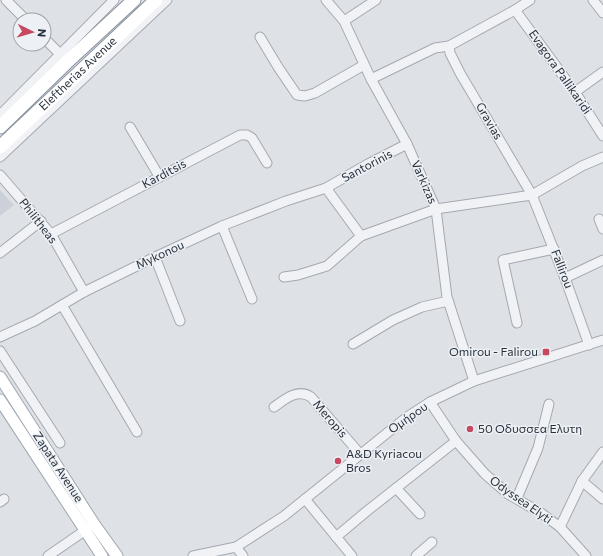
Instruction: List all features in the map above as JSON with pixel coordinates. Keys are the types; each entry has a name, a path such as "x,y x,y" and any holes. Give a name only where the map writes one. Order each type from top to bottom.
{"highway":[{"name":"Eleftherias Avenue","path":"0,127 134,0"},
{"name":"Eleftherias Avenue","path":"0,147 156,0"}],"main road":[{"name":"Zapata Avenue","path":"0,377 90,528 102,556"},
{"name":"Zapata Avenue","path":"0,400 90,528 117,556"}],"street":[{"path":"6,0 18,12"},
{"path":"0,115 114,0"},
{"path":"0,157 168,0"},
{"name":"Varkizas","path":"326,0 344,21 371,79 407,144 436,209 448,301 474,381"},
{"path":"344,21 376,0"},
{"path":"371,79 435,48 449,46 515,10 530,0"},
{"path":"593,0 603,13"},
{"name":"Evagora Pallikaridi","path":"515,10 575,92 603,136"},
{"path":"260,37 297,95 305,96 315,93 364,65"},
{"path":"52,46 60,54"},
{"name":"Gravias","path":"449,46 450,53 460,73 532,195"},
{"path":"575,92 603,72"},
{"path":"130,127 159,176"},
{"name":"Karditsis","path":"51,234 159,176 240,135 247,135 252,138 267,164"},
{"name":"Santorinis","path":"326,188 407,144"},
{"path":"284,278 327,266 361,236 436,209 532,195 582,166 603,157"},
{"name":"Philitheas","path":"0,174 51,234 84,292"},
{"path":"326,188 361,236"},
{"name":"Mykonou","path":"1,336 35,321 84,292 222,226 307,193 326,188"},
{"name":"Fallirou","path":"532,195 554,248 589,345"},
{"path":"599,220 603,229"},
{"path":"0,253 41,221"},
{"path":"222,226 252,299"},
{"path":"517,323 503,260 554,248"},
{"path":"156,257 180,321"},
{"path":"565,278 603,260"},
{"path":"353,344 394,320 422,307 448,301"},
{"path":"62,305 137,432"},
{"name":"Ομήρου","path":"192,556 236,547 284,516 407,417 430,402 474,381 603,340"},
{"path":"0,351 60,443"},
{"name":"Meropis","path":"274,407 291,396 297,394 307,394 360,454"},
{"name":"Odyssea Elyti","path":"430,402 456,440 485,474 508,494 517,498 560,528 586,556"},
{"path":"517,498 538,448 549,404"},
{"path":"336,537 456,440"},
{"path":"560,528 582,481 603,452"},
{"path":"582,481 603,499"},
{"path":"396,488 420,514"},
{"path":"304,500 352,556"},
{"path":"48,556 90,528"},
{"path":"416,556 432,542"},
{"path":"236,547 243,556"}],"shaded area":[{"path":"0,190 14,205 0,216"}],"place":[{"name":"Omirou - Falirou","path":"546,352"},
{"name":"50 Οδυσσεα Ελυτη","path":"470,429"},
{"name":"A&D Kyriacou Bros","path":"338,461"}]}
